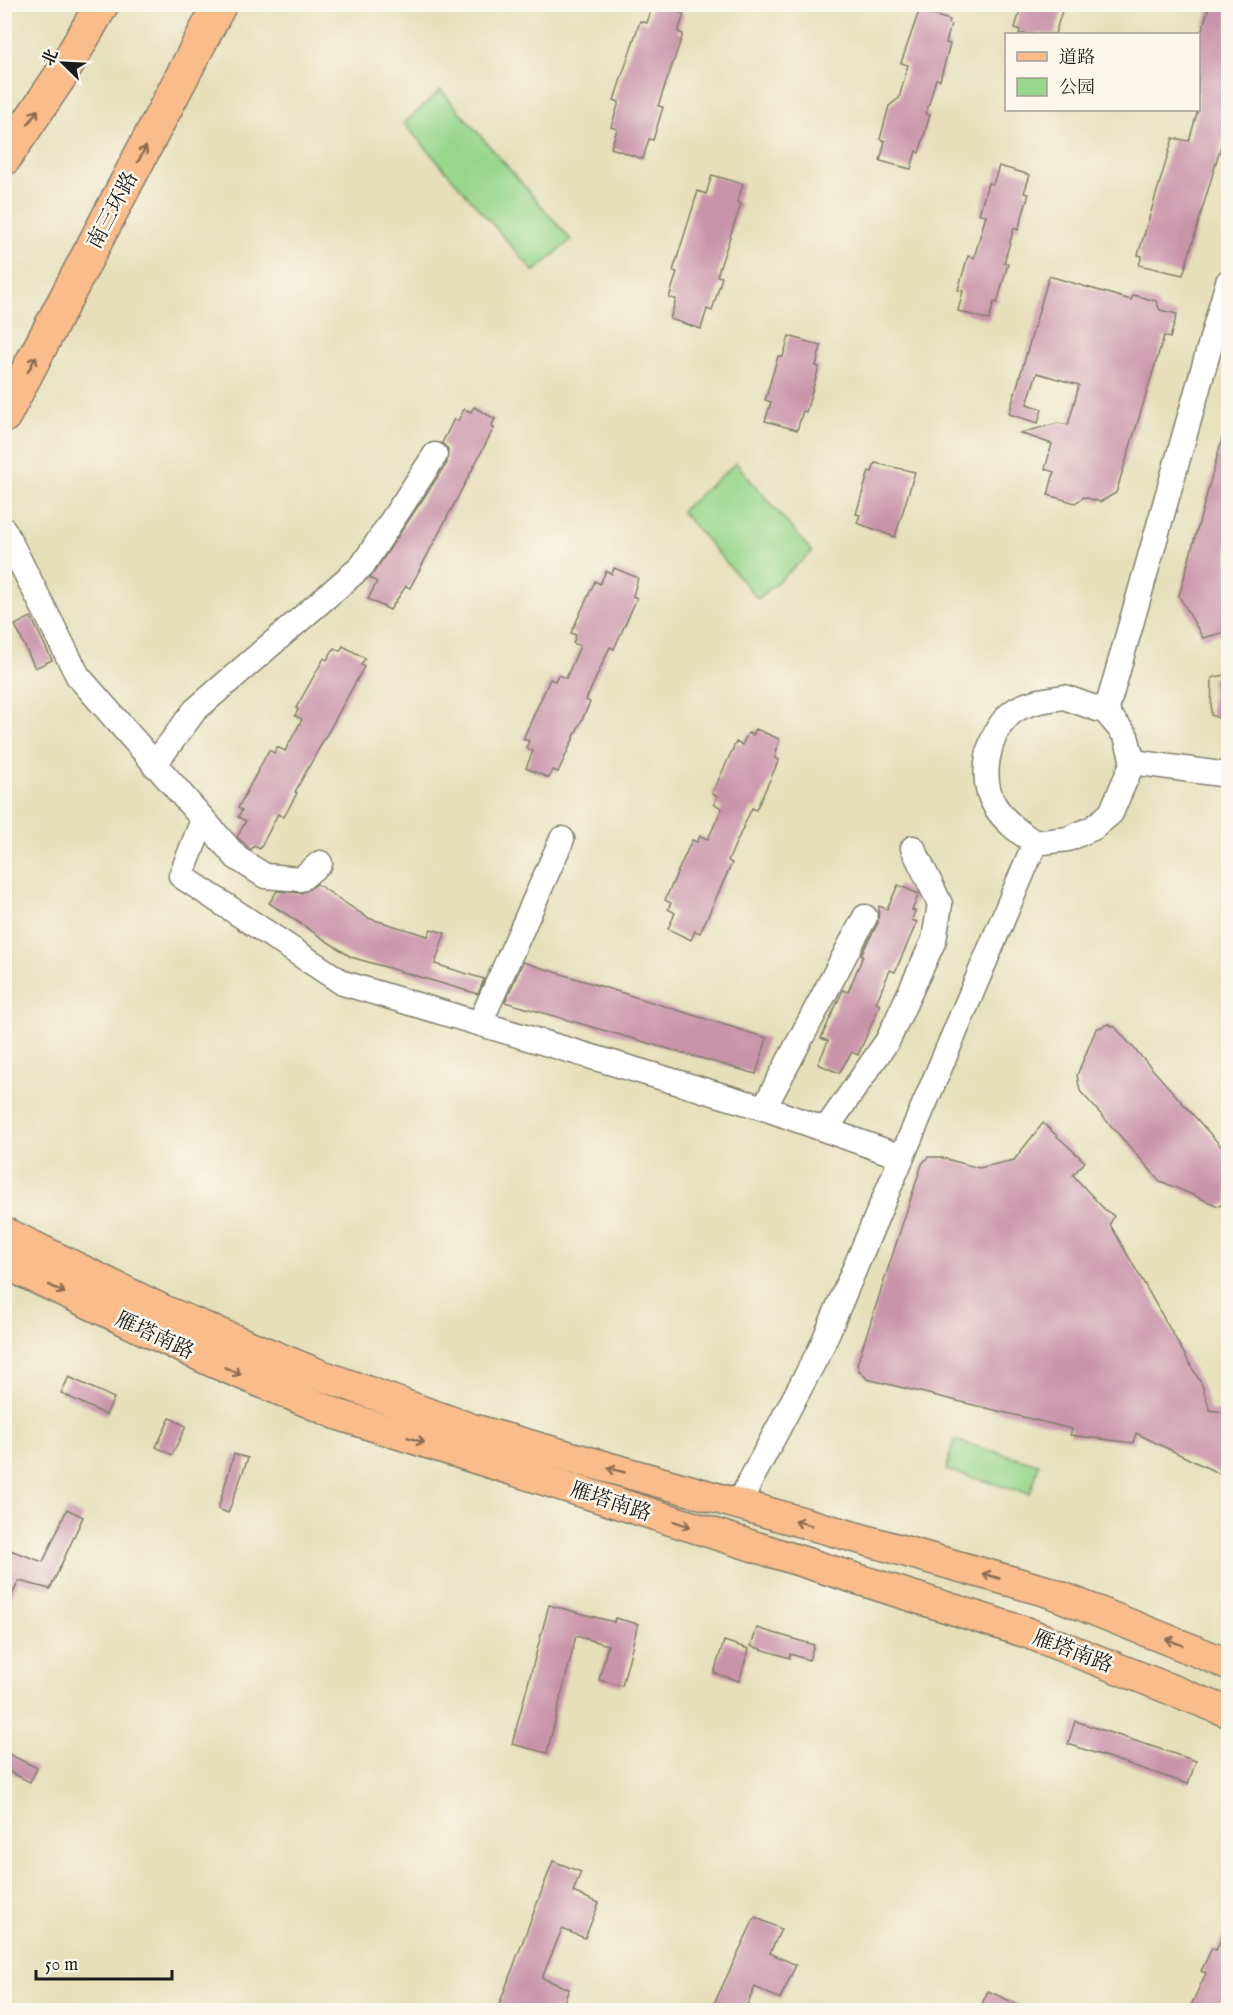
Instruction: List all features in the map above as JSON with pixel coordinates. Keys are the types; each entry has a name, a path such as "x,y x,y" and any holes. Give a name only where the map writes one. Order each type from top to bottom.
{"highway":[{"path":"4,159 62,75 102,4"},
{"name":"南三环路","path":"4,416 220,4"}],"main road":[{"name":"雁塔南路","path":"4,1232 167,1312 318,1374 472,1429 1049,1592 1228,1664"},
{"name":"雁塔南路","path":"4,1263 213,1362 339,1415 1028,1633 1228,1712"}],"street":[{"path":"1106,712 1228,282"},
{"path":"154,765 195,710 362,566 435,455"},
{"path":"4,530 78,676 237,858 265,876 301,879 320,863"},
{"path":"1064,698 1106,712 1126,735 1133,762 1111,813 1093,828 1068,839 1035,843 1012,828 994,805 987,787 992,741 1009,715 1035,702 1064,698"},
{"path":"1133,762 1228,775"},
{"path":"203,820 181,876 343,983 764,1108 902,1157"},
{"path":"480,1023 562,839"},
{"path":"738,1504 821,1348 1035,843"},
{"path":"826,1129 888,1040 934,940 940,904 913,848"},
{"path":"764,1108 864,917"}],"green space":[{"path":"441,90 571,240 534,272 404,123"},
{"path":"736,463 812,552 758,599 681,511"},
{"path":"954,1440 1039,1464 1030,1494 946,1470"}],"building":[{"path":"653,4 684,14 678,32 683,34 658,106 663,107 653,140 649,139 643,159 611,148 617,129 611,127 619,102 614,100 640,21 647,23"},
{"path":"1022,4 1064,4 1055,33 1019,33 1020,30 1015,28"},
{"path":"1210,4 1228,4 1228,122 1183,275 1139,265 1142,256 1138,255 1173,138 1189,141 1198,111 1200,111 1200,36"},
{"path":"919,11 950,20 951,25 946,43 950,44 940,80 936,79 926,114 930,115 919,153 916,151 911,169 880,161 885,141 880,139 889,106 899,98 908,65 901,63"},
{"path":"999,166 1030,175 1024,193 1029,194 1018,230 1014,228 1004,263 1008,264 997,303 994,302 989,320 958,311 963,291 958,290 968,256 974,258 986,215 979,214 988,183 993,184"},
{"path":"712,175 743,184 737,202 741,204 717,276 722,277 712,311 707,309 701,329 670,319 676,299 669,298 677,272 673,271 698,191 706,194"},
{"path":"1049,276 1131,300 1133,295 1156,301 1160,310 1177,314 1170,338 1164,336 1116,493 1100,502 1084,497 1075,503 1048,495 1054,472 1045,469 1052,444 1020,433 1058,423 1068,425 1079,385 1037,373 1027,404 1042,409 1038,423 1009,414"},
{"path":"789,336 821,346 816,366 819,367 806,412 803,411 797,430 765,421 771,402 765,400 778,356 783,357"},
{"path":"474,407 495,419 491,427 494,428 410,588 406,586 390,610 368,599 377,582 370,578 447,463 448,449 442,443 454,419 458,421 464,409 471,412"},
{"path":"1223,435 1228,436 1228,631 1203,638 1179,596"},
{"path":"875,463 915,472 895,537 857,523 860,515 856,514 869,471 872,472"},
{"path":"614,568 638,578 633,596 637,598 614,649 610,647 586,700 590,702 558,772 553,770 549,778 526,768 533,751 526,748 529,741 523,739 550,679 555,681 558,675 566,678 580,646 573,643 576,635 571,633 595,581 600,584 606,571 612,574"},
{"path":"31,617 52,660 35,668 15,625"},
{"path":"343,646 365,658 361,665 364,667 295,792 297,793 284,817 278,814 260,849 254,846 251,850 237,837 246,821 238,817 242,810 238,808 269,750 274,753 277,747 285,751 302,719 295,716 298,709 296,708 324,658 327,660 334,648 340,651"},
{"path":"1228,674 1228,722 1211,715 1212,678"},
{"path":"756,729 779,739 775,758 779,760 756,810 752,808 736,843 728,861 732,863 700,933 695,931 691,940 668,929 675,913 668,909 671,903 665,900 692,840 697,842 700,836 708,839 722,808 714,804 718,796 712,794 736,742 742,745 748,733 753,735"},
{"path":"317,884 368,918 428,936 431,929 445,933 435,964 484,979 478,994 351,957 269,903 277,891 301,893"},
{"path":"898,885 919,894 912,910 915,911 912,920 917,922 895,972 890,970 876,1003 880,1005 858,1055 852,1052 839,1073 818,1064 828,1041 821,1038 843,990 848,992 863,956 861,955 878,923 879,906 887,909"},
{"path":"523,962 767,1038 756,1074 505,1002"},
{"path":"1108,1024 1115,1027 1228,1154 1228,1203 1218,1206 1160,1181 1080,1091 1077,1075 1096,1029"},
{"path":"1043,1123 1085,1162 1073,1175 1104,1209 1114,1216 1110,1224 1202,1385 1210,1410 1228,1413 1228,1478 1136,1433 1133,1443 1070,1435 1072,1429 867,1379 859,1370 857,1364 922,1164 928,1157 939,1157 979,1168 1014,1160"},
{"path":"69,1377 114,1398 106,1415 61,1393"},
{"path":"170,1418 186,1426 172,1455 156,1447"},
{"path":"234,1454 248,1458 228,1513 218,1509"},
{"path":"67,1509 83,1517 50,1589 19,1581 4,1611 4,1565 10,1550 43,1562"},
{"path":"549,1605 614,1622 615,1618 638,1624 622,1686 599,1680 608,1645 576,1636 547,1753 512,1744"},
{"path":"757,1628 814,1645 809,1660 790,1654 790,1658 751,1646"},
{"path":"724,1641 749,1649 739,1681 714,1673"},
{"path":"1075,1721 1196,1761 1188,1784 1068,1744"},
{"path":"9,1754 37,1768 30,1782 4,1769"},
{"path":"553,1861 581,1872 573,1892 599,1903 585,1938 562,1929 542,1978 569,1989 561,2010 497,2010"},
{"path":"755,1917 781,1929 770,1953 796,1965 780,1999 755,1987 745,2010 711,2010"},
{"path":"1228,1923 1228,2010 1189,2010 1206,1973 1201,1971 1212,1948 1216,1950"},
{"path":"988,1991 1030,2010 979,2010"}]}
